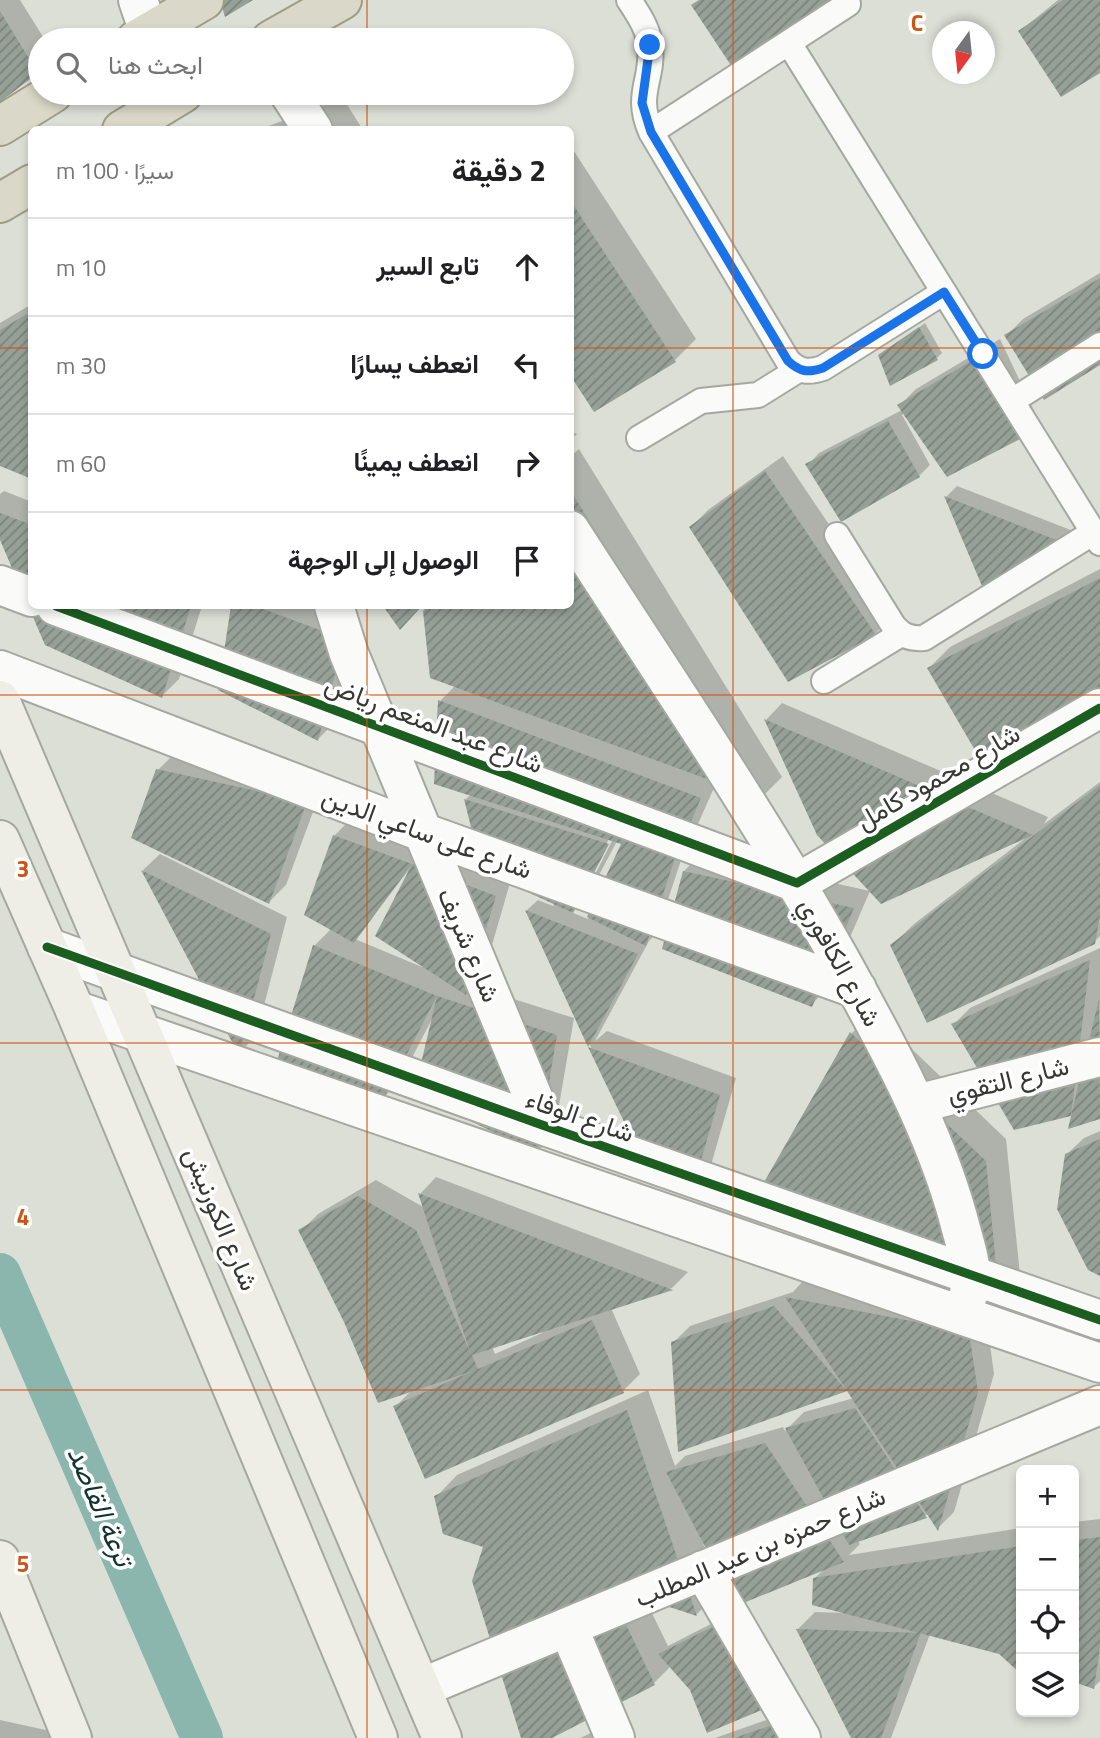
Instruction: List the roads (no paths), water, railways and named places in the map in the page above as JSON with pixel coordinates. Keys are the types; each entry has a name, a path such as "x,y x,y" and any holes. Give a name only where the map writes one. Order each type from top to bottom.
{"highway":[{"path":"141,24 204,0"},
{"path":"292,28 342,0"},
{"path":"0,126 34,105"},
{"path":"129,126 163,105"},
{"path":"0,203 28,186"}],"main road":[{"name":"شارع الكورنيش","path":"0,700 119,974 442,1738"},
{"name":"شارع الكورنيش","path":"0,840 75,1010 378,1738"},
{"path":"3,1575 72,1738"}],"street":[{"path":"297,105 310,126"},
{"name":"شارع الكافوري","path":"574,536 797,883 857,989 917,1104 953,1199 973,1275 964,1316"},
{"path":"0,585 28,596"},
{"name":"شارع عبد المنعم رياض","path":"64,609 378,724 797,883"},
{"name":"شارع شريف","path":"335,609 349,654 545,1126"},
{"name":"شارع على ساعي الدين","path":"0,670 422,832 857,989"},
{"name":"شارع محمود كامل","path":"797,883 1100,708"},
{"name":"شارع الوفاء","path":"47,947 545,1126 1100,1320"},
{"path":"75,1010 1100,1363"},
{"name":"شارع التقوي","path":"917,1104 1100,1057"},
{"name":"شارع حمزه بن عبد المطلب","path":"421,1688 1100,1405"},
{"path":"703,1570 800,1738"},
{"path":"568,1627 615,1738"}],"lane":[{"path":"629,0 640,18 650,45 642,103 651,132 788,361 798,370 811,372 823,368 944,292"},
{"path":"651,132 848,4"},
{"path":"789,43 1097,538 924,638 901,634 824,681"},
{"path":"1012,401 1100,345"},
{"path":"639,438 701,401 758,395 798,370"},
{"path":"836,535 901,634"}],"waterway":[{"name":"ترعة القاصد","path":"0,1274 202,1738"}]}
